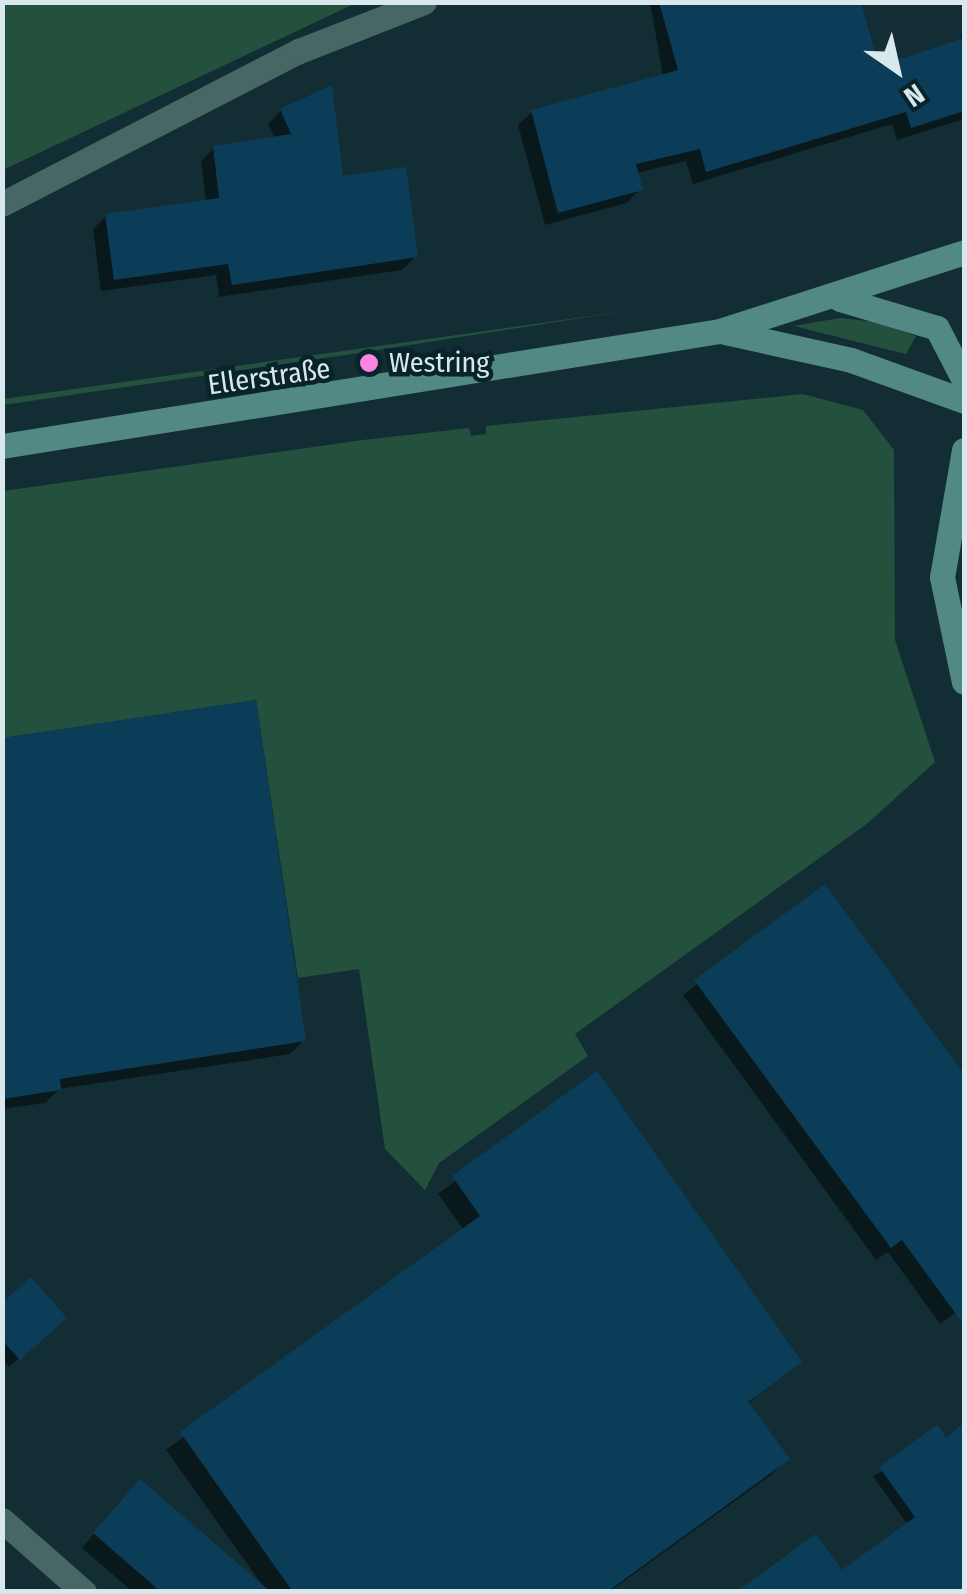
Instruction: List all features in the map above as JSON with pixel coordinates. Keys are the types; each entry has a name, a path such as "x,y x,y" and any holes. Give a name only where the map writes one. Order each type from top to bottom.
{"main road":[{"name":"Ellerstraße","path":"2,446 720,331 840,299 964,252"},
{"path":"840,299 937,328 964,380"},
{"name":"Ellerstraße","path":"720,331 850,360 964,401"},
{"path":"964,450 942,577 964,682"}],"street":[{"path":"2,204 300,52 424,2"},
{"path":"2,1520 84,1592"}],"green space":[{"path":"3,2 356,2 356,3 3,170"},
{"path":"626,311 352,354 3,405 3,399"},
{"path":"840,318 876,322 916,336 906,354 794,326"},
{"path":"803,394 863,410 894,450 895,640 935,762 868,823 575,1034 588,1056 439,1163 425,1190 385,1149 359,969 298,978 256,700 3,738 3,491 363,440 469,428 471,436 486,434 486,426"}],"building":[{"path":"659,2 861,2 879,66 964,38 964,111 911,128 906,112 706,172 700,149 636,164 643,190 558,213 531,110 678,70"},
{"path":"332,85 343,176 406,167 418,257 232,285 228,264 114,280 105,214 219,198 213,146 291,134 280,109"},
{"path":"256,700 306,1041 60,1079 61,1090 2,1099 2,738"},
{"path":"825,884 964,1074 964,1325 902,1240 891,1248 694,980"},
{"path":"597,1071 802,1362 748,1402 790,1459 607,1592 293,1592 180,1432 480,1216 452,1176"},
{"path":"31,1277 67,1318 20,1360 2,1340 2,1303"},
{"path":"964,1423 964,1592 736,1592 816,1534 842,1570 915,1517 879,1467 937,1425 946,1437"},
{"path":"140,1479 271,1592 161,1592 93,1533"}],"place":[{"name":"Westring","path":"369,363"}]}
